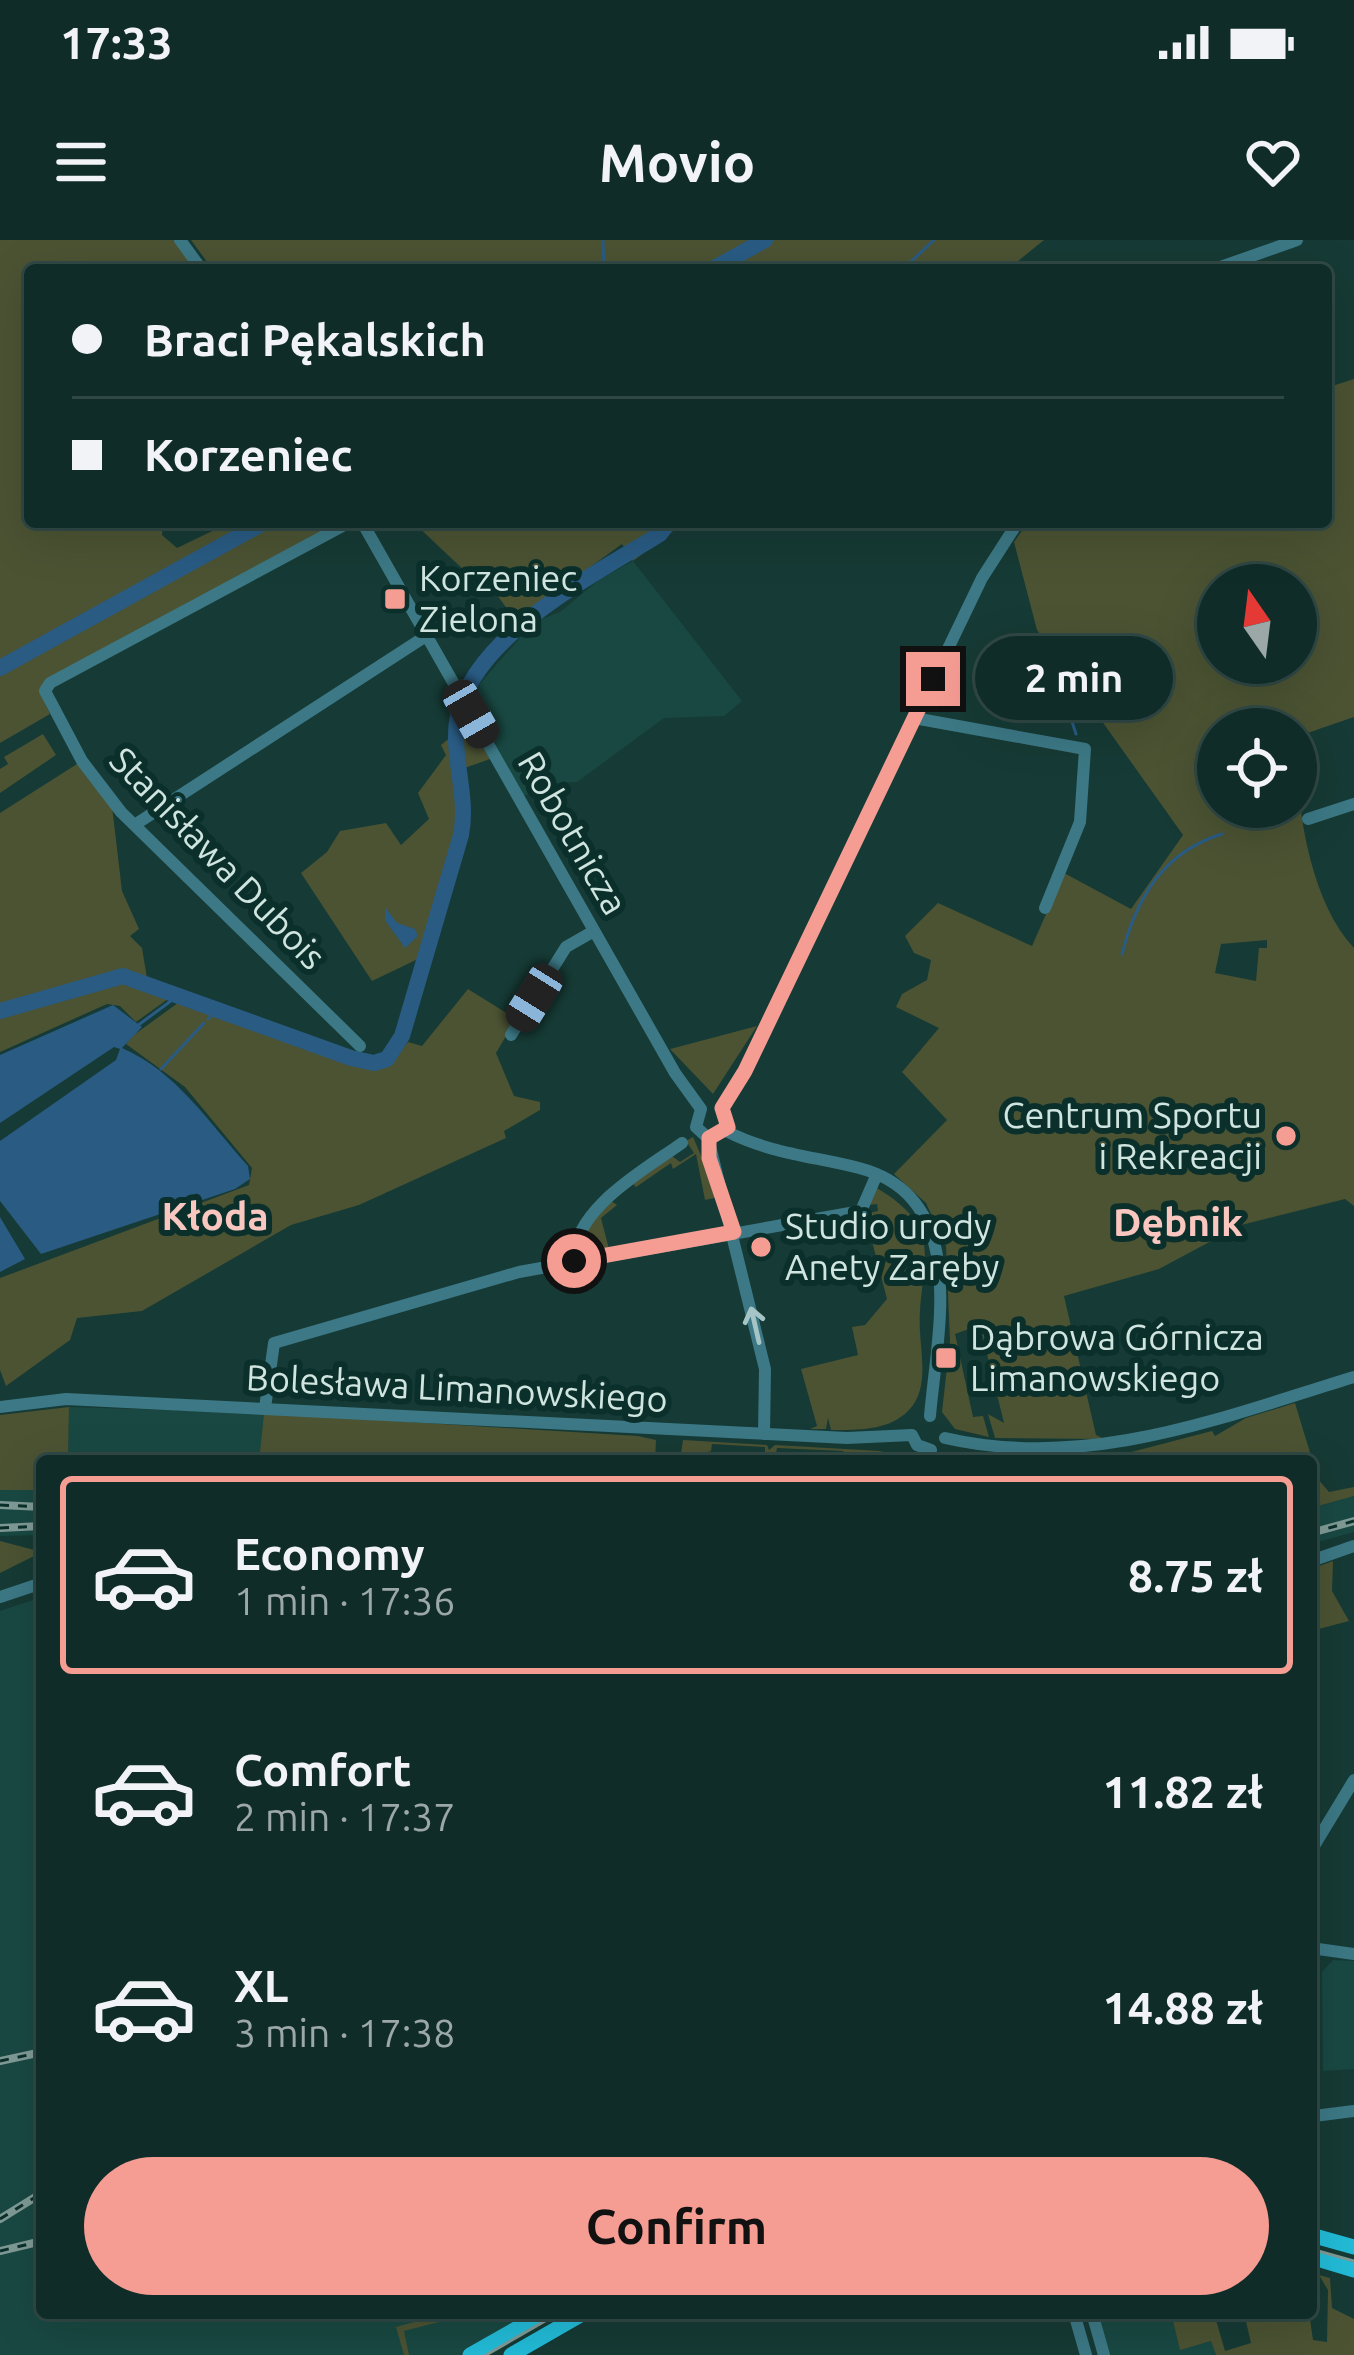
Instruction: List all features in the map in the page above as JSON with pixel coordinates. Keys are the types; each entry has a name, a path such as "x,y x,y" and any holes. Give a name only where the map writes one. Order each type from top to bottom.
{"main road":[{"path":"1317,2233 1354,2247"},
{"path":"1317,2259 1354,2270"},
{"path":"470,2355 533,2319"},
{"path":"512,2355 574,2319"}],"street":[{"path":"1229,264 1297,240"},
{"name":"Stanisława Dubois","path":"339,528 47,685 46,695 82,761 136,824 360,1046"},
{"name":"Robotnicza","path":"365,528 594,931 701,1109"},
{"path":"722,1108 745,1071 982,578 1014,528"},
{"path":"136,824 427,636"},
{"path":"914,718 1085,749 1079,822 1045,908"},
{"path":"1317,816 1354,805"},
{"path":"511,1035 571,941 594,931"},
{"path":"722,1108 701,1109 696,1127 709,1138 709,1158 734,1232 765,1369 764,1434"},
{"path":"722,1108 729,1117 726,1131"},
{"path":"709,1138 726,1131 788,1157 877,1174 915,1204 938,1249 940,1288 930,1416"},
{"path":"574,1261 576,1244 598,1210 682,1143"},
{"path":"265,1408 274,1343 494,1278 862,1210 877,1174"},
{"path":"945,1438 992,1446 1115,1445 1354,1378"},
{"name":"Bolesława Limanowskiego","path":"0,1407 66,1399 764,1434 912,1435"},
{"path":"930,1416 943,1423 945,1438 931,1455 912,1435 917,1421 930,1416"},
{"path":"1317,1559 1354,1546"},
{"path":"0,1597 36,1584"},
{"path":"1317,1841 1354,1780"},
{"path":"1317,1950 1354,1954"},
{"path":"1317,2116 1354,2111"},
{"path":"1076,2319 1086,2355"},
{"path":"1094,2319 1104,2355"}],"shaded area":[{"path":"633,561 742,701 724,716 664,718 577,782 554,783 524,796 469,696 534,622 560,612 600,579"},
{"path":"385,907 397,923 415,929 418,936 405,948 385,920"},
{"path":"113,1005 142,1027 122,1048 159,1070 191,1100 248,1166 250,1179 235,1189 41,1254 0,1201 0,1141 116,1060 120,1049 114,1047 0,1123 0,1055"},
{"path":"0,1217 25,1259 0,1272"},
{"path":"69,1407 264,1413 260,1455 68,1455"},
{"path":"0,1490 36,1490 36,1535 0,1536"},
{"path":"1354,1496 1354,1532 1317,1542 1317,1506"},
{"path":"36,1599 36,2319 524,2319 460,2355 0,2355 0,1611"},
{"path":"1333,1960 1354,1961 1354,2069 1323,2071 1322,1972"},
{"path":"1172,2319 1180,2349 1212,2341 1216,2355 1109,2355 1099,2320"}],"green space":[{"path":"0,240 175,240 193,264 24,264 24,528 163,528 162,535 177,548 219,528 248,528 0,664"},
{"path":"191,240 1044,240 1014,264 209,264"},
{"path":"1354,379 1354,717 1317,730 1317,708 1197,708 1197,828 1304,828 1328,908 1354,948 1354,1206 1345,1199 1241,1225 1159,1269 1064,1296 1096,1435 1104,1439 995,1438 988,1414 1004,1423 980,1325 955,1334 973,1417 983,1416 989,1437 955,1429 942,1412 950,1341 946,1246 926,1203 894,1174 947,1120 902,1072 939,1028 896,1007 902,994 927,980 931,960 914,953 905,936 938,903 1032,946 1064,873 1131,909 1183,835 1037,630 1014,542 1024,528 1332,528 1332,386","holes":["1267,940 1267,948 1259,948 1256,981 1215,973 1221,944"]},
{"path":"262,528 330,528 39,691 50,714 0,743 0,674"},
{"path":"419,528 677,528 633,561 622,544 516,621 478,569 469,575"},
{"path":"457,703 490,759 459,770 458,823 418,959 372,981 301,873 327,852 340,831 386,823 401,845 429,819 418,793 446,755 441,745 451,737"},
{"path":"43,734 56,755 0,793 0,769 8,764 4,757"},
{"path":"77,764 112,806 122,891 139,929 130,936 142,948 147,978 119,973 0,1008 0,813"},
{"path":"120,980 140,983 168,999 136,1022 120,1006 107,1004 0,1052 0,1014"},
{"path":"468,989 516,1019 496,1053 514,1096 540,1102 540,1110 504,1131 506,1138 359,1205 291,1225 142,1311 77,1318 70,1340 6,1386 0,1370 0,1278 249,1185 252,1168 185,1087 126,1044 131,1037 182,1000 372,1067 392,1060 408,1042 422,1046"},
{"path":"757,1026 713,1094 670,1049 674,1048"},
{"path":"693,1137 719,1197 705,1200 696,1154 673,1169 671,1163 636,1187 633,1184 672,1156 680,1162 694,1153 686,1141"},
{"path":"875,1187 899,1203 922,1236 919,1392 909,1410 883,1426 831,1430 828,1418 826,1429 810,1429 817,1426 801,1369 858,1355 852,1327 865,1325 887,1299 865,1214 878,1211 877,1204 869,1205"},
{"path":"611,1201 617,1205 601,1218 609,1249 580,1254 588,1226"},
{"path":"1295,1403 1311,1455 1120,1455 1212,1431 1215,1436 1246,1418"},
{"path":"69,1407 68,1455 36,1455 36,1490 0,1490 0,1415"},
{"path":"264,1413 656,1440 655,1455 260,1455"},
{"path":"683,1440 767,1445 769,1450 775,1445 892,1455 777,1448 776,1453 765,1452 765,1447 712,1444 711,1451 681,1455"},
{"path":"1317,1476 1329,1492 1354,1487 1354,1496 1317,1506"},
{"path":"0,1541 36,1550 36,1555 0,1573"},
{"path":"1333,1561 1332,1591 1349,1621 1317,1629 1317,1567"},
{"path":"1319,2275 1330,2278 1332,2308 1354,2319 1354,2355 1216,2355 1211,2341 1180,2350 1172,2319 1216,2319 1225,2351 1251,2343 1245,2319 1310,2319 1313,2340 1327,2342 1328,2290"},
{"path":"425,2319 451,2319 404,2331 409,2355 404,2355 396,2327"}],"waterway":[{"path":"603,240 604,264"},
{"path":"722,264 765,240"},
{"path":"908,264 934,240"},
{"path":"0,668 254,528"},
{"path":"0,1011 123,976 351,1058 374,1063 387,1059 402,1036 461,835 456,730 469,686 488,658 541,609 664,528"},
{"path":"1049,651 1076,734"},
{"path":"1122,954 1136,913 1156,879 1184,852 1222,834"},
{"path":"137,1026 179,995"},
{"path":"208,1019 217,1011"},
{"path":"161,1069 204,1023"}],"tram line":[{"path":"1317,2251 1354,2261"},
{"path":"486,2355 549,2319"}],"railway":[{"path":"0,1505 36,1507"},
{"path":"1317,1531 1354,1521"},
{"path":"0,1528 36,1526"},
{"path":"0,2061 36,2053"},
{"path":"0,2219 36,2197"},
{"path":"0,2251 36,2242"}],"place":[{"name":"Korzeniec Zielona","path":"395,599"},
{"name":"Centrum Sportu i Rekreacji","path":"1286,1136"},
{"name":"Studio urody Anety Zaręby","path":"761,1247"},
{"name":"Dąbrowa Górnicza Limanowskiego","path":"946,1358"}],"district":[{"name":"Kłoda","path":"215,1216"},
{"name":"Dębnik","path":"1178,1222"}],"route":[{"path":"574,1261 734,1232 726,1197 709,1158 709,1138 719,1137 728,1127 729,1117 722,1108 745,1071 933,679"}]}
